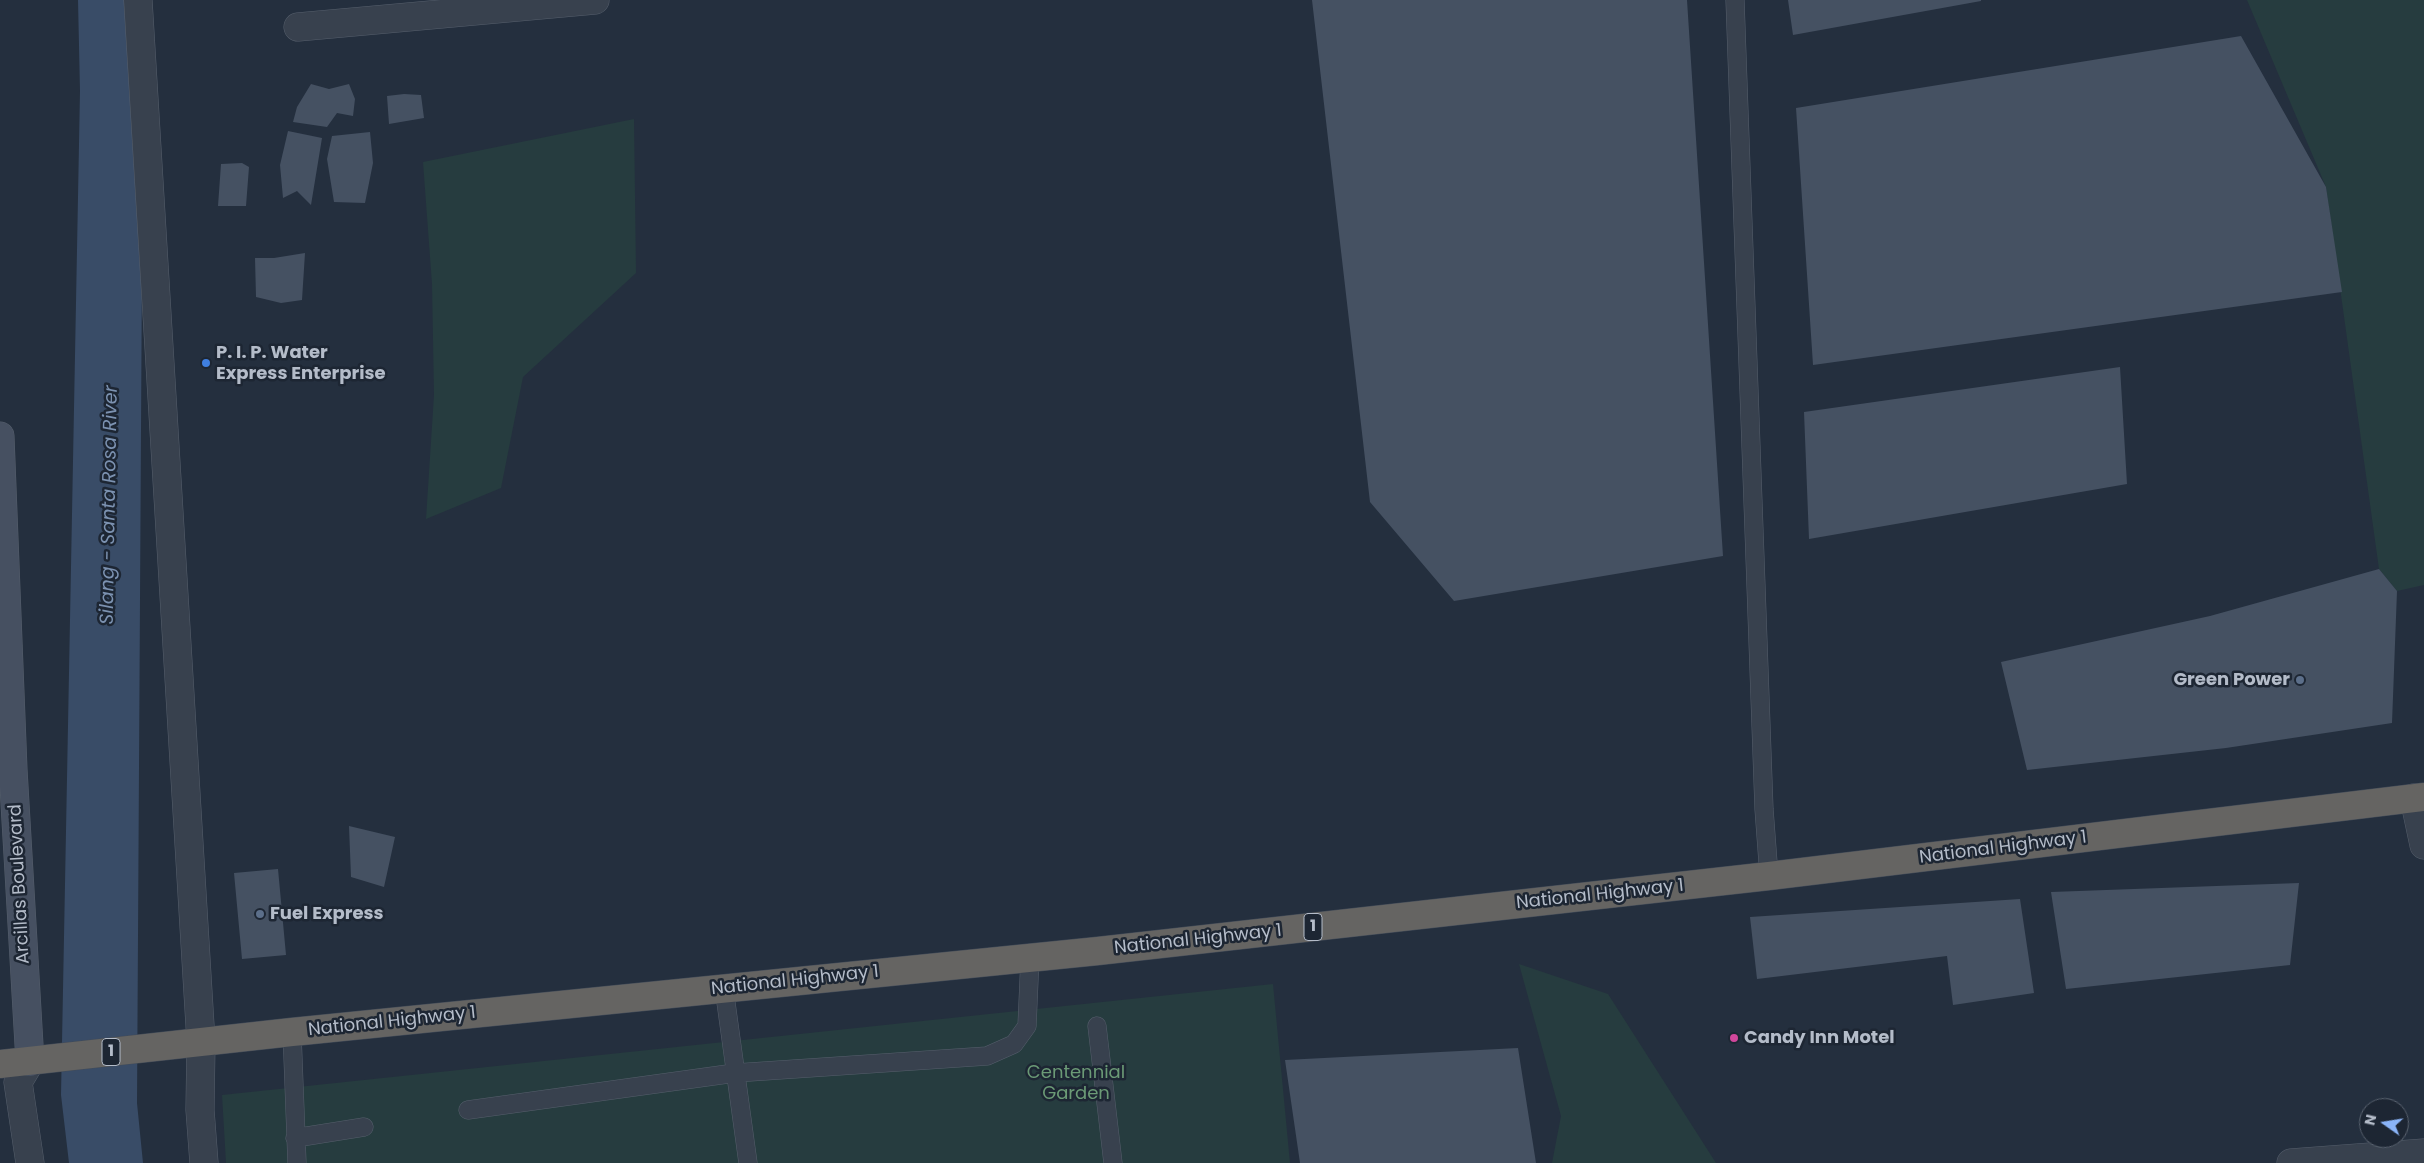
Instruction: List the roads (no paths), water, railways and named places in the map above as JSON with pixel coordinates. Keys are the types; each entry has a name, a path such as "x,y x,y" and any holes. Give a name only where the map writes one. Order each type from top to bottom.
{"highway":[{"name":"National Highway 1","path":"12,1069 196,1043 292,1032 1030,958 1769,876 2419,798"}],"main road":[{"name":"Arcillas Boulevard","path":"0,436 12,1069"}],"street":[{"path":"138,0 204,1163"},
{"path":"298,27 594,0"},
{"path":"2419,798 2424,845"},
{"path":"12,1069 30,1163"},
{"path":"2291,1163 2424,1153"}],"lane":[{"path":"1735,0 1764,809 1769,876"},
{"path":"468,1110 736,1073 987,1056 1014,1044 1027,1026 1030,958"},
{"path":"724,988 748,1163"},
{"path":"1097,1026 1113,1163"},
{"path":"292,1032 297,1163"},
{"path":"295,1138 364,1127"}],"water":[{"name":"Silang - Santa Rosa River","path":"78,0 135,0 143,94 137,1103 143,1163 69,1163 61,1095 80,91"}],"place":[{"name":"P. I. P. Water Express Enterprise","path":"206,363"},
{"name":"Green Power","path":"2300,680"},
{"name":"Fuel Express","path":"260,914"},
{"name":"Candy Inn Motel","path":"1734,1038"}],"park label":[{"name":"Centennial Garden","path":"1076,1083"}]}
